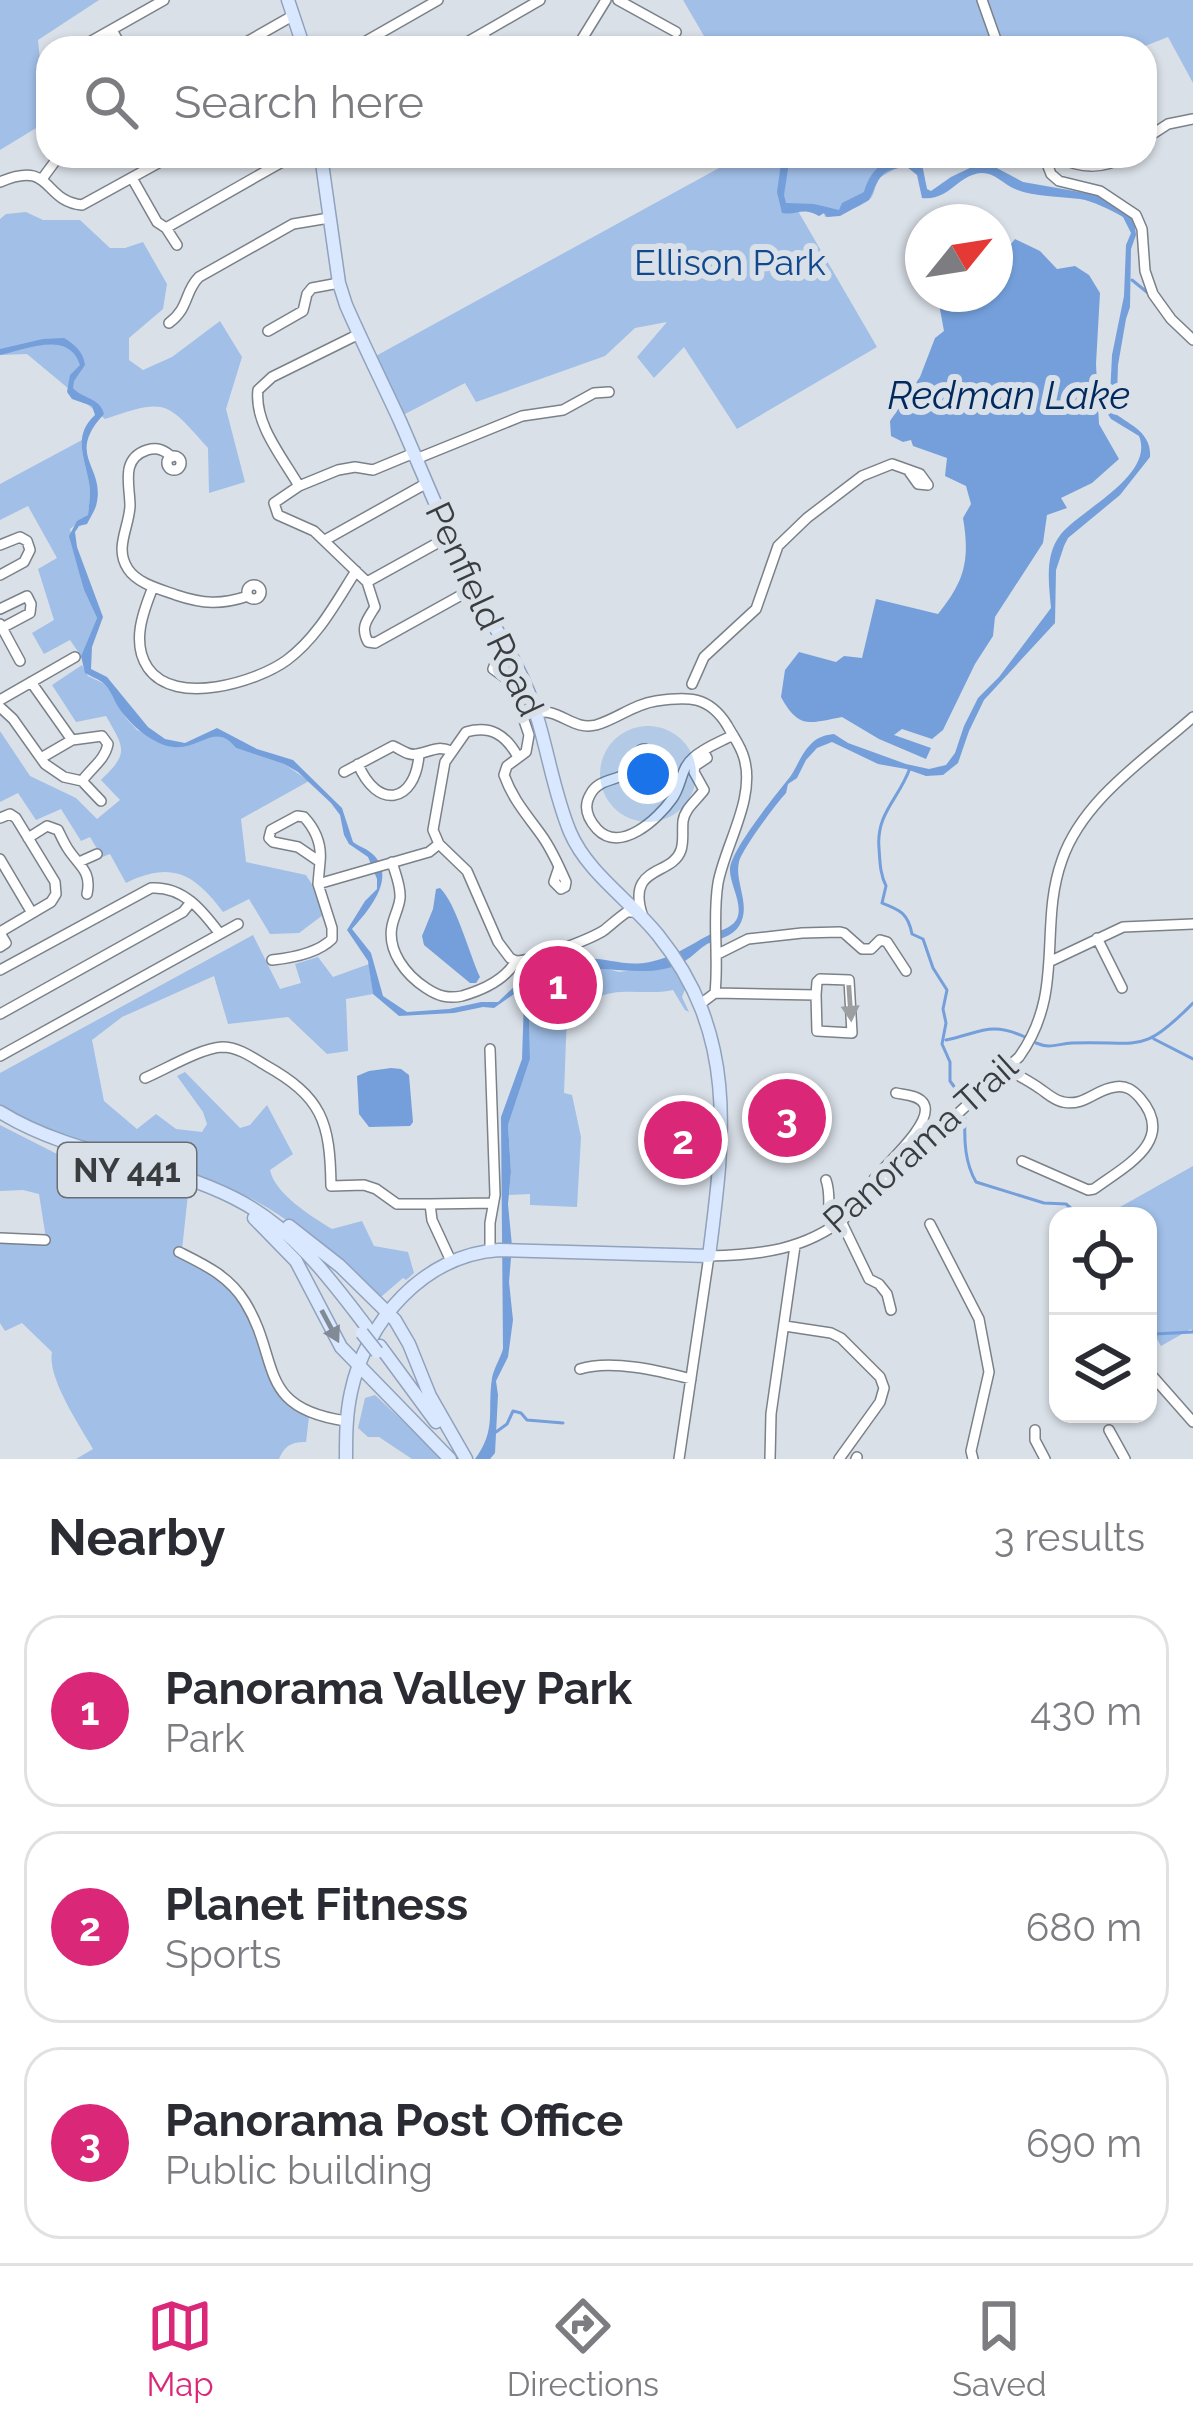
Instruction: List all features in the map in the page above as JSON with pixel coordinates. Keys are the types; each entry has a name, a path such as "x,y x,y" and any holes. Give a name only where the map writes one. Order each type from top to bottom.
{"main road":[{"path":"288,0 300,36"},
{"name":"Penfield Road","path":"321,168 339,283 450,536 536,712 571,835 589,863 667,947 711,1037 723,1117 709,1256"},
{"name":"NY 441","path":"0,1116 65,1144 211,1188 253,1208 298,1243 460,1458"},
{"name":"NY 441","path":"0,1116 52,1146 188,1187 254,1218 309,1264 364,1330"},
{"path":"211,1188 246,1200 294,1229 388,1312 409,1344 460,1458"},
{"path":"254,1218 296,1261 334,1338 460,1458"},
{"name":"Panorama Trail","path":"446,1264 501,1251 709,1256"},
{"path":"346,1459 353,1384 370,1341 388,1312 418,1282 446,1264"},
{"path":"353,1384 375,1380"}],"street":[{"path":"101,36 164,0"},
{"path":"375,36 438,0"},
{"path":"478,36 540,0"},
{"path":"584,36 606,0"},
{"path":"618,0 676,32"},
{"path":"982,0 994,36"},
{"path":"257,36 294,15"},
{"path":"112,30 115,36"},
{"path":"1157,131 1193,119"},
{"path":"42,179 50,168"},
{"path":"0,182 24,174 42,179 64,200 79,206 150,168"},
{"path":"166,228 270,168"},
{"path":"1049,168 1059,182 1100,191 1136,215 1153,294 1193,340"},
{"path":"133,178 157,222 177,245"},
{"path":"169,323 183,310 192,284 205,274 290,225 329,218"},
{"path":"268,331 303,311 312,288 339,283"},
{"path":"299,486 262,421 258,391 272,376 359,334"},
{"path":"474,588 375,643 368,642 364,625 375,607 367,582 306,525 275,511 274,502 299,486 346,468 373,470 523,416 563,410 594,393 609,392"},
{"path":"172,457 164,451 147,450 133,459 128,471 130,508 121,552 129,571 153,587 210,604 248,596"},
{"path":"692,684 704,657 755,609 778,546 862,476 892,464 908,470"},
{"path":"325,540 427,483"},
{"path":"367,582 450,536"},
{"path":"0,545 20,537 30,550 24,562 0,575"},
{"path":"153,587 140,627 146,664 168,682 210,689 261,674 290,658 319,628 356,571"},
{"path":"0,609 27,596 31,604 30,614 1,627 20,661"},
{"path":"509,653 494,669 513,685 530,740 526,752 516,753"},
{"path":"75,656 0,704 41,758 64,776 82,782 101,801"},
{"path":"31,682 72,740"},
{"path":"536,712 549,710 574,724 590,726 650,702 700,700 717,710 744,756 746,776 736,829 721,872 715,924 716,993"},
{"name":"Panorama Trail","path":"709,1256 759,1255 795,1246 836,1224 1011,1065 1033,1036 1041,1015 1058,872 1068,846 1111,790 1193,717"},
{"path":"344,772 393,746 406,754 419,754 477,729 491,730 506,739 516,753"},
{"path":"463,734 446,762 433,830 439,844 467,871 501,948 516,961 585,940 627,912 641,916 640,892 649,874 676,860 684,815 704,790 694,772 707,758 703,751"},
{"path":"641,760 632,773 598,785 590,794 589,818 609,838 632,835 670,802 687,763 733,735"},
{"path":"41,758 72,740 102,736 108,744 104,757 82,782"},
{"path":"432,749 451,752"},
{"path":"516,753 504,771 505,780 559,867"},
{"path":"358,764 374,790 395,794 413,781 419,754"},
{"path":"0,818 14,815 55,882 54,898 0,932 6,944 0,947"},
{"path":"272,960 325,946 332,939 332,928 318,884 320,862 319,842 304,817 297,816 269,833 272,841 292,844 320,862"},
{"path":"28,838 47,826 55,827 90,878 87,894"},
{"path":"318,884 439,844"},
{"path":"79,862 98,854"},
{"path":"0,859 32,914"},
{"path":"381,865 400,896 391,930 394,950 418,982 445,997 460,996 498,980 516,961"},
{"path":"0,970 151,888 176,890 220,934"},
{"path":"618,892 633,897 640,892"},
{"path":"618,892 624,906 621,916"},
{"path":"0,1014 183,912 190,902"},
{"path":"0,1056 238,924"},
{"path":"1051,961 1128,926 1193,924"},
{"path":"716,951 748,939 840,932 862,949 871,949 880,940 887,942 906,971"},
{"path":"1097,938 1122,988"},
{"path":"818,980 849,980 853,1034 816,1029 816,995 818,980"},
{"path":"699,1005 716,993 816,995"},
{"path":"145,1078 209,1049 241,1051 292,1080 314,1102 328,1141 331,1186 364,1185 397,1204 494,1203"},
{"path":"490,1049 494,1203 501,1251"},
{"path":"1011,1065 1055,1100 1084,1101 1111,1088 1130,1089 1152,1116 1145,1149 1094,1189 1022,1161"},
{"path":"875,1189 874,1179 904,1148 925,1114 918,1098 896,1093"},
{"path":"826,1180 829,1216 869,1279 886,1294 891,1310"},
{"path":"430,1204 446,1264"},
{"path":"930,1224 979,1319 988,1372 973,1459"},
{"path":"0,1238 45,1240"},
{"path":"770,1459 771,1414 795,1246"},
{"path":"178,1252 218,1272 238,1292 255,1321 272,1376 288,1397 312,1413 346,1421"},
{"name":"Penfield Road","path":"679,1459 709,1256"},
{"path":"785,1326 837,1335 882,1380 880,1402 839,1459"},
{"path":"580,1370 594,1366 648,1369 691,1379"},
{"path":"1157,1381 1193,1422"},
{"path":"1035,1430 1045,1459"},
{"path":"1109,1430 1125,1459"}],"green space":[{"path":"0,0 99,0 44,36 36,36 36,128 0,150"},
{"path":"683,0 1193,0 1193,83 1168,37 1157,41 1157,36 704,36"},
{"name":"Ellison Park","path":"719,168 897,168 877,179 872,196 842,213 825,217 824,213 798,211 877,347 737,429 684,347 654,378 637,357 667,322 635,328 605,356 476,402 465,383 401,416 374,357"},
{"path":"26,212 43,220 80,220 110,248 143,242 167,284 163,309 129,338 129,360 143,370 172,357 220,321 242,357 226,409 245,482 209,493 208,448 164,408 141,408 105,419 27,354 0,355 0,219"},
{"path":"82,440 90,487 88,515 70,529 84,590 97,618 81,656 70,640 44,654 32,633 54,620 38,569 57,558 28,506 0,520 0,484"},
{"path":"82,665 88,676 107,685 137,730 173,747 220,735 236,748 284,764 309,781 241,819 246,862 306,875 323,915 299,933 270,934 249,899 223,912 202,888 169,872 126,883 110,854 102,857 90,837 81,841 61,809 36,820 18,793 0,802 0,731 30,776 76,798 97,819 120,800 101,780 121,750 106,716 76,722 52,685"},
{"path":"253,935 280,989 301,983 295,964 318,957 333,977 369,964 373,994 346,999 348,1051 327,1054 288,1017 228,1024 214,976 122,1017 92,1040 104,1101 137,1129 156,1114 176,1129 202,1132 207,1124 203,1112 177,1076 185,1072 240,1128 250,1125 267,1105 293,1154 270,1170 286,1196 332,1229 362,1221 374,1246 408,1252 414,1273 382,1296 302,1231 252,1199 212,1181 73,1141 0,1105 0,1073"},
{"path":"568,947 583,959 583,967 619,972 675,965 689,1012 673,990 606,994 586,1014 567,1014 564,1093 572,1095 581,1137 577,1207 530,1205 530,1194 509,1195 508,1125 530,1059 529,1012 537,965"},
{"path":"0,1125 55,1153 188,1194 181,1259 219,1279 246,1310 267,1373 284,1400 309,1417 306,1442 290,1445 279,1459 76,1459 93,1449 59,1388 52,1352 22,1323 5,1331 0,1323 0,1243 47,1245 39,1194 0,1191"},
{"path":"1193,1166 1193,1332 1161,1346 1157,1339 1157,1207 1120,1207"},
{"path":"375,1395 443,1459 412,1459 358,1428 365,1398"}],"water":[{"path":"780,168 788,168 786,203 839,210 842,203 864,192 878,168 897,168 878,181 869,200 840,216 782,213 777,192"},
{"path":"908,168 923,168 931,191 970,168 997,168 1023,182 1097,195 1134,219 1130,307 1112,411 1143,434 1150,457 1120,495 1068,538 1056,570 1055,623 984,700 958,763 943,775 926,776 878,764 832,742 817,748 741,856 738,870 744,910 736,930 664,969 578,970 559,975 542,989 529,1012 530,1059 508,1125 513,1320 508,1357 496,1381 495,1453 490,1459 475,1459 489,1429 492,1378 503,1349 501,1117 522,1059 524,1000 537,987 524,987 494,1008 399,1016 373,994 368,961 347,930 377,889 377,879 368,857 349,844 331,803 298,772 219,737 184,747 159,743 130,722 104,684 85,673 81,656 97,618 69,536 77,521 88,515 90,487 82,439 95,415 92,406 72,399 67,392 70,375 80,365 67,348 34,346 0,355 0,349 64,338 78,349 85,365 73,388 99,404 104,414 87,441 98,492 96,506 87,524 75,532 103,617 92,647 91,669 107,677 148,727 165,739 185,743 217,728 257,749 293,760 342,808 353,842 370,852 382,871 378,892 352,929 371,953 383,996 407,1012 498,1002 518,983 539,981 550,970 573,961 650,962 731,925 739,911 730,875 732,861 818,738 834,734 848,743 929,769 946,765 978,698 1051,608 1049,570 1061,534 1137,464 1139,436 1105,410 1131,233 1123,217 1085,200 1022,192 986,173 966,178 940,196 922,198 917,175"},
{"name":"Redman Lake","path":"1013,242 1040,251 1057,269 1075,266 1089,275 1100,293 1099,424 1119,459 1092,483 1061,498 1067,508 1047,515 1043,543 995,617 993,636 943,730 932,739 902,729 894,735 931,748 926,759 842,717 813,722 800,719 781,697 785,670 799,652 836,662 844,656 862,658 876,599 938,614 954,591 965,558 963,518 971,504 966,486 945,476 947,458 891,436 890,421 920,377 935,338 944,331 940,312 1013,312"},
{"path":"440,888 462,929 480,977 476,983 424,945 422,936"},
{"path":"391,1068 409,1075 413,1122 410,1126 369,1127 359,1114 357,1076"}],"waterway":[{"path":"1132,280 1148,293"},
{"path":"910,768 881,825 881,872 886,886 882,903 902,913 912,934 923,939 947,990 942,1044 950,1062 950,1081 961,1096"},
{"path":"1036,1043 1138,1042 1161,1032 1193,1003"},
{"path":"946,1040 994,1029 1025,1037"},
{"path":"1154,1039 1193,1059"},
{"path":"965,1119 966,1152 976,1182 1070,1207"},
{"path":"1157,1334 1193,1332"},
{"path":"496,1432 513,1411 527,1420 563,1423"}],"place":[{"name":"Panorama Valley Park","path":"558,985"},
{"name":"Panorama Post Office","path":"787,1118"},
{"name":"Planet Fitness","path":"683,1140"}]}
